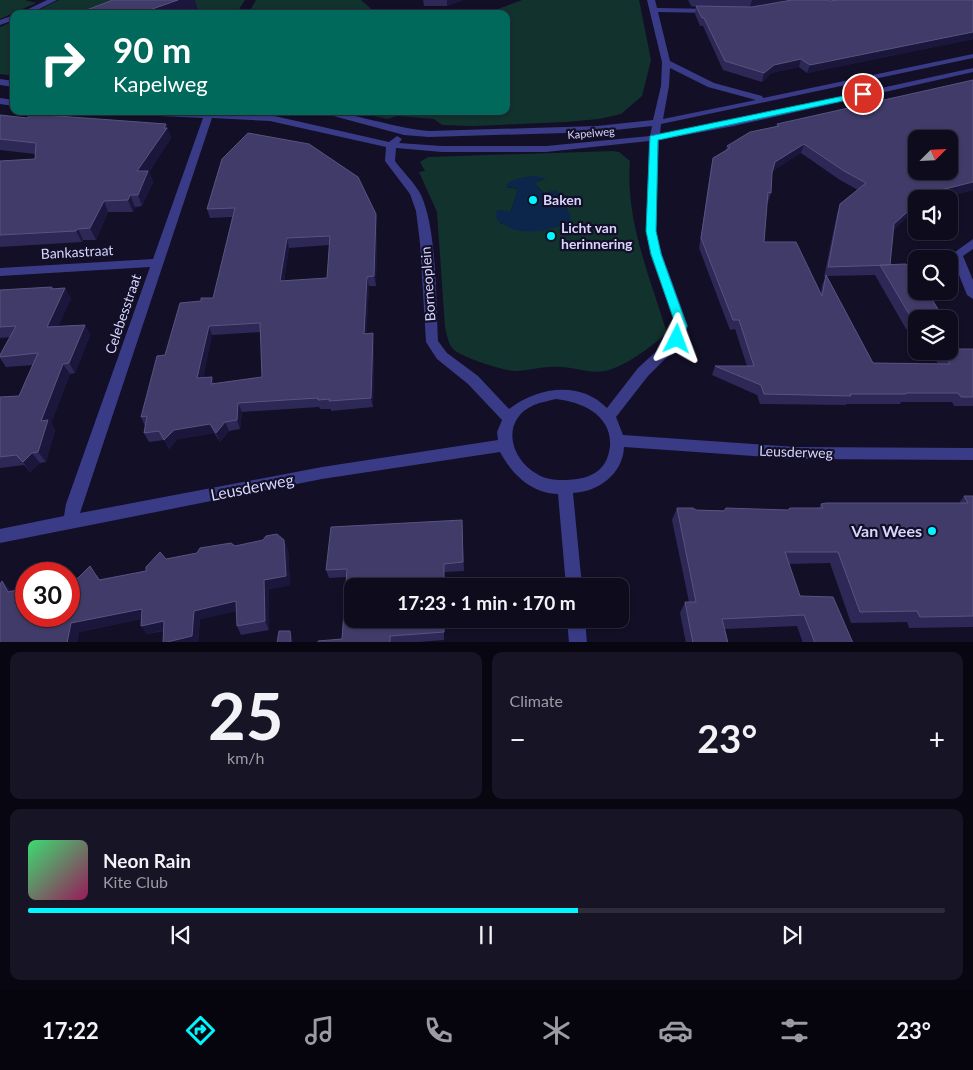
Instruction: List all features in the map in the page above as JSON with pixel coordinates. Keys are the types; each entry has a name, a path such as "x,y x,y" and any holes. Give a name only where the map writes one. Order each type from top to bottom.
{"street":[{"path":"31,10 53,0"},
{"path":"608,417 643,372 677,339 682,326 656,254 651,231 654,138 665,86 666,62 651,0"},
{"path":"654,10 721,11"},
{"name":"Kapelweg","path":"335,115 404,132 429,134 597,129 658,122 973,56"},
{"path":"666,62 694,79 740,95 769,99"},
{"name":"Kapelweg","path":"233,115 270,118 391,145 442,149 546,149 654,138 973,70"},
{"name":"Celebesstraat","path":"70,523 74,504 208,115"},
{"path":"391,145 404,132"},
{"name":"Borneoplein","path":"391,145 390,162 415,194 421,211 426,243 432,342 442,356 473,380 509,418"},
{"path":"973,243 957,256 973,295"},
{"name":"Bankastraat","path":"0,272 156,263"},
{"path":"556,394 585,400 598,407 608,417 615,428 618,441 617,455 610,468 598,478 583,485 565,488 548,486 532,479 519,470 509,458 504,445 504,431 509,418 517,408 528,400 542,395 556,394"},
{"name":"Leusderweg","path":"618,441 796,453 973,454"},
{"name":"Leusderweg","path":"0,536 322,473 504,445"},
{"path":"565,488 573,578"},
{"path":"577,628 578,642"}],"green space":[{"path":"0,0 25,0 36,3 20,10 10,10 10,15 0,19"},
{"path":"59,0 245,0 239,10 38,10"},
{"path":"256,0 361,0 372,10 250,10"},
{"path":"522,0 639,0 651,60 642,96 621,114 599,119 566,122 473,126 442,125 434,119 398,116 387,119 370,115 510,115 510,10 496,10"},
{"path":"10,23 10,75 0,74 0,27"},
{"path":"619,152 630,161 629,183 635,227 667,333 629,361 613,369 599,372 565,367 511,371 474,360 453,349 445,327 437,212 419,172 425,171 420,162 428,157","holes":["545,179 534,183 544,193 501,224 497,211 511,211 518,189 506,187"]}],"water":[{"path":"534,176 546,178 534,183 544,193 556,190 571,216 569,221 542,231 532,232 512,229 496,218 497,210 511,211 518,189 505,186 518,178"}],"building":[{"path":"113,0 178,0 149,10 87,10"},
{"path":"792,0 973,0 973,32 810,65 801,59 774,65 764,73 725,61 696,6 752,7"},
{"path":"973,80 973,182 941,190 908,190 908,211 894,224 890,265 828,267 840,204 866,183 844,171 804,144 775,162 772,173 771,193 768,192 764,242 796,242 822,296 826,275 873,363 950,364 948,360 958,360 958,349 973,349 973,397 961,397 958,393 850,394 851,396 764,394 761,385 715,366 754,366 739,320 733,320 701,238 713,158 730,148 727,146 750,132 779,126 777,124"},
{"path":"0,115 27,118 30,115 44,115 166,124 164,128 167,128 137,171 148,171 138,195 130,195 128,200 104,201 90,228 78,229 76,231 0,235 0,161 35,159 36,143 0,139"},
{"path":"248,133 309,144 358,177 376,214 374,276 367,277 364,334 373,333 371,398 329,401 330,399 318,400 318,398 238,403 237,420 225,422 216,433 210,424 174,430 164,440 159,431 144,433 147,416 141,417 157,356 165,355 180,303 201,301 201,298 213,298 235,208 207,209 222,159","holes":["330,236 327,278 280,281 287,238","260,323 262,377 211,384 212,377 197,378 209,326"]},
{"path":"906,264 908,267 908,300 932,300 939,310 908,310 908,312 880,265"},
{"path":"52,287 51,289 65,288 47,327 85,325 69,363 63,364 41,421 48,420 38,452 32,453 23,462 16,455 0,457 0,397 19,396 38,353 0,357 16,326 0,327 0,290"},
{"path":"964,496 973,496 973,616 920,617 917,611 860,612 838,552 785,552 800,596 833,597 853,642 815,642 804,615 722,619 728,642 693,642 685,602 696,602 677,508 724,511 726,508 788,510 790,508 823,508 821,504 826,503 968,503"},
{"path":"462,520 463,562 444,564 444,578 346,578 347,569 326,570 331,527"},
{"path":"277,534 284,540 286,576 264,580 265,621 237,626 236,601 194,611 192,636 167,642 163,642 164,621 141,626 142,609 80,621 80,576 90,566 99,580 146,571 146,567 160,552 166,559 197,553 200,548 231,543 235,546 263,540 266,536"},
{"path":"2,581 8,592 15,590 15,627 70,627 67,642 0,642 0,584"},
{"path":"344,611 344,628 444,628 444,632 390,636 390,642 318,642 342,639"},
{"path":"279,631 290,631 291,642 277,642"}],"place":[{"name":"Baken","path":"533,200"},
{"name":"Licht van herinnering","path":"551,236"},
{"name":"Van Wees","path":"932,531"}],"route":[{"path":"677,339 682,326 656,254 651,231 654,138 863,94"}]}
